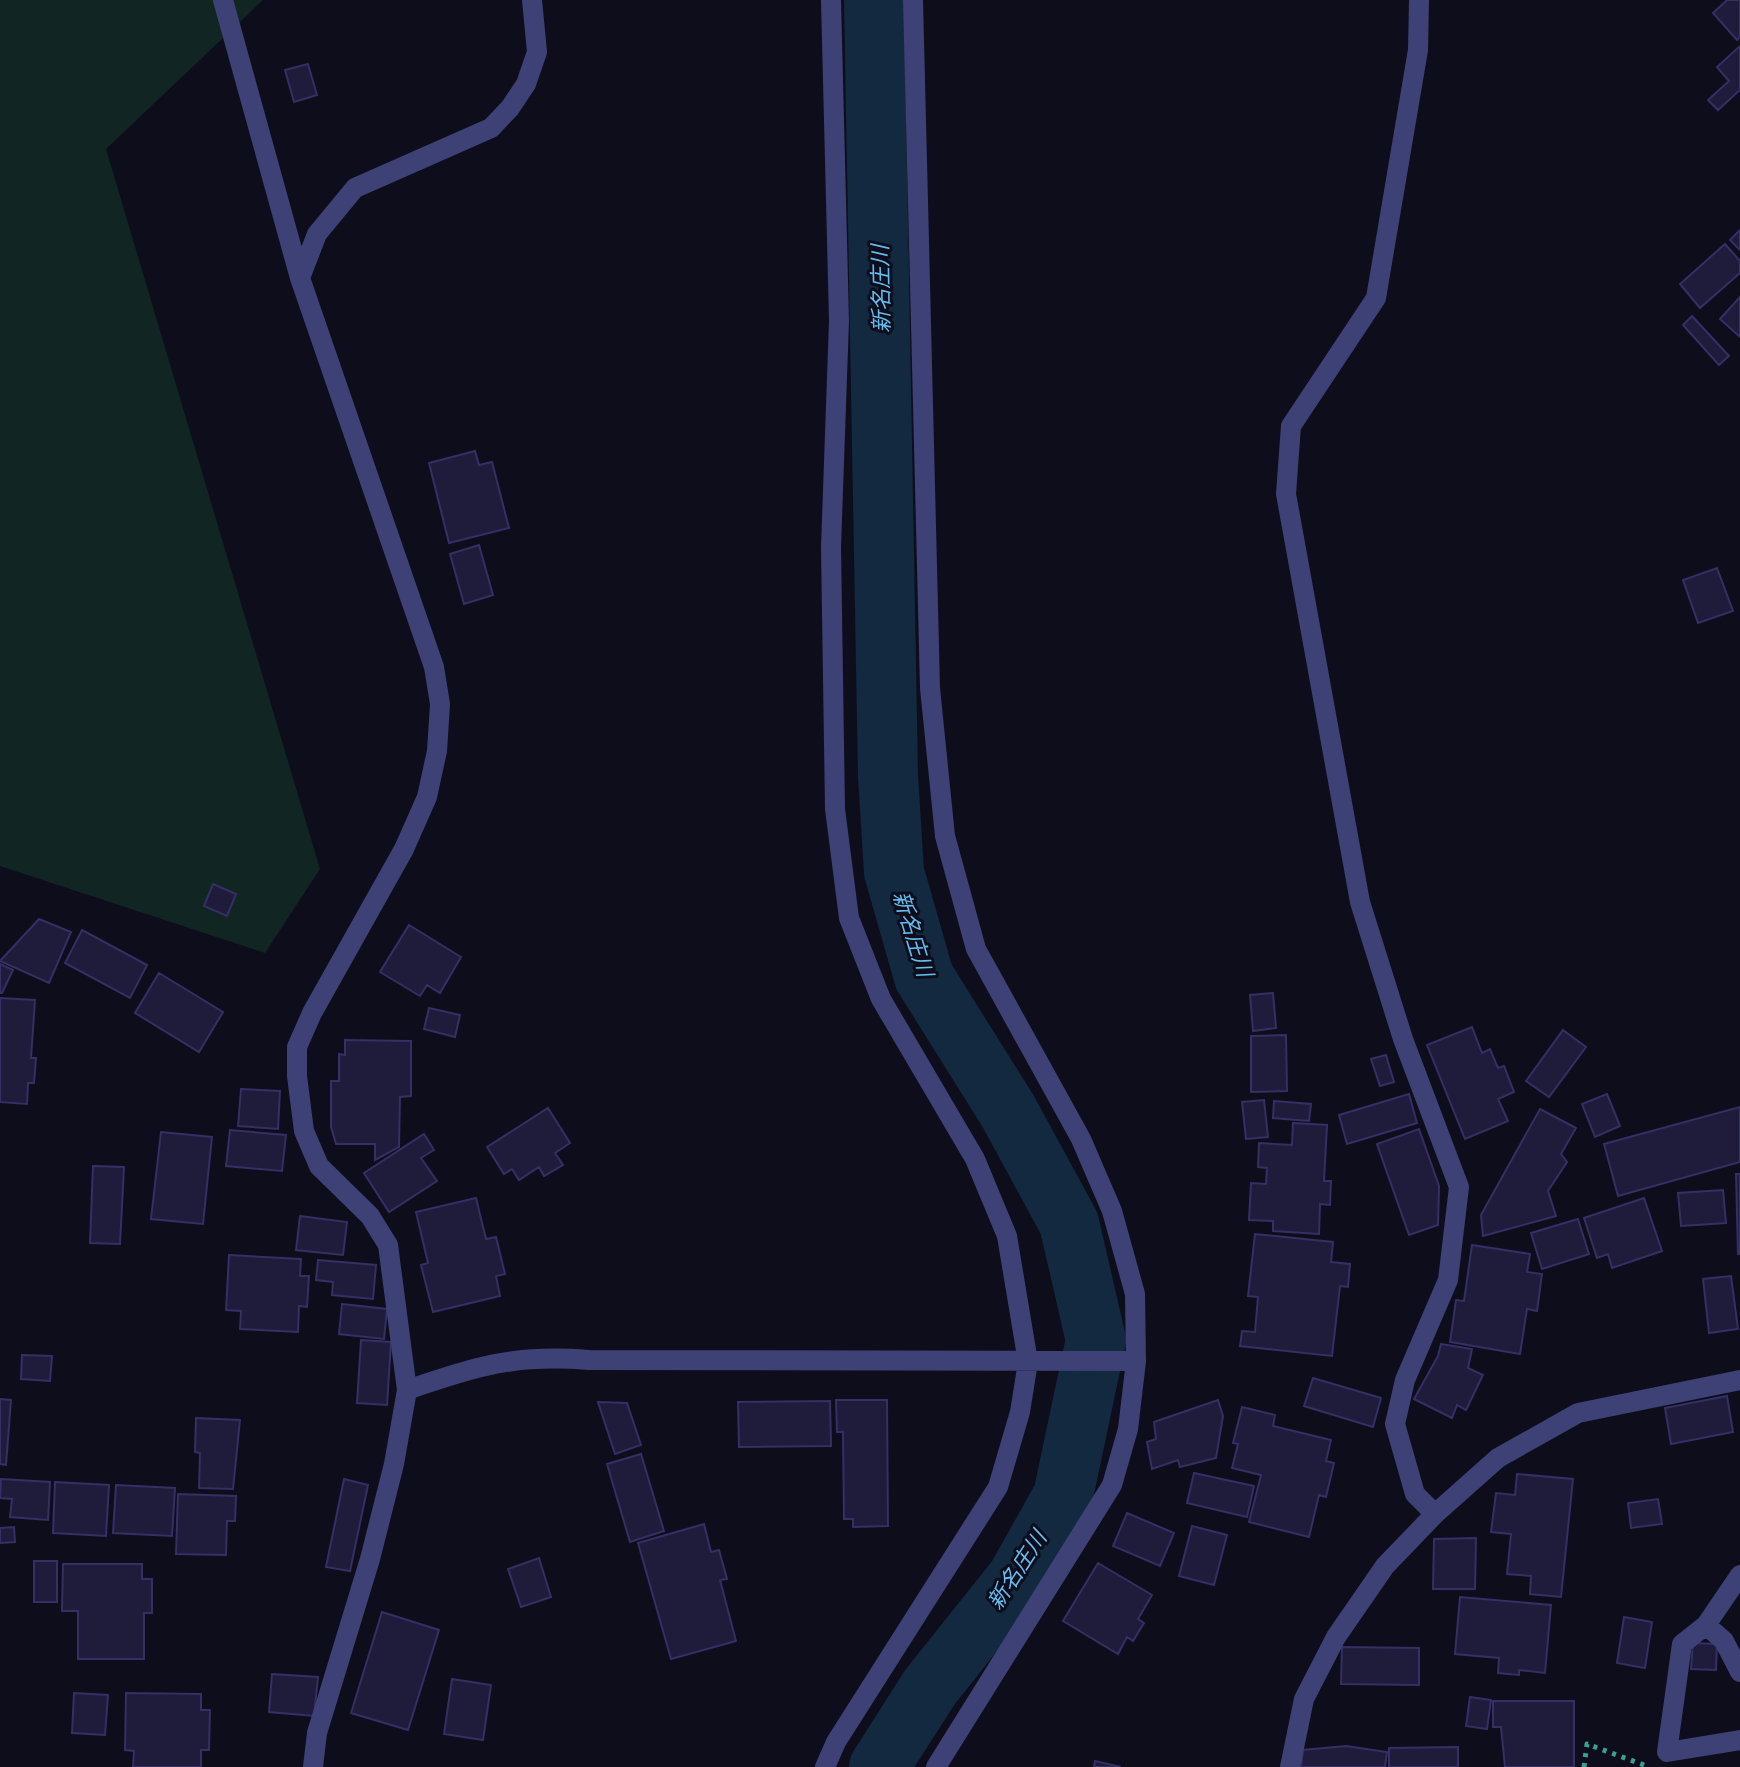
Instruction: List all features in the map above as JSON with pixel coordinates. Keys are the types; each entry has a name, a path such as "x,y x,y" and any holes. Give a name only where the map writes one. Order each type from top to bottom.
{"street":[{"path":"223,0 300,278 434,667 440,704 437,751 427,797 404,849 312,1013 297,1047 297,1076 304,1131 319,1166 370,1216 388,1245 407,1390 394,1464 370,1559 317,1733 313,1767"},
{"path":"300,278 317,234 355,188 491,128 510,108 526,84 537,52 532,0"},
{"path":"825,1767 836,1742 998,1487 1020,1412 1029,1362 1007,1236 975,1159 881,999 849,918 835,809 831,547 839,321 831,0"},
{"path":"913,0 930,688 945,836 976,949 1081,1139 1112,1211 1135,1294 1128,1429 1112,1485 936,1767"},
{"path":"1419,0 1418,50 1376,298 1291,426 1286,494 1360,902 1403,1039 1459,1187 1448,1280 1405,1380 1395,1424 1415,1494 1435,1514"},
{"path":"407,1390 471,1368 537,1356 589,1360 1131,1361"},
{"path":"1290,1767 1304,1699 1336,1637 1385,1566 1435,1514 1498,1458 1578,1413 1740,1380"},
{"path":"1740,1575 1706,1625 1682,1644 1667,1752 1740,1740"},
{"path":"1706,1625 1724,1641 1740,1672"}],"path":[{"path":"1584,1767 1587,1744 1647,1767"}],"green space":[{"path":"0,0 263,0 106,149 320,869 265,953 0,866"}],"building":[{"path":"1727,0 1740,0 1740,37 1737,40 1713,13"},
{"path":"1740,46 1740,90 1718,110 1708,100 1729,81 1717,67"},
{"path":"308,64 317,95 294,102 285,70"},
{"path":"1740,230 1740,250 1730,240"},
{"path":"1725,244 1740,261 1740,273 1700,308 1680,284"},
{"path":"1740,297 1740,337 1720,319"},
{"path":"1692,316 1729,356 1719,365 1683,325"},
{"path":"475,451 479,465 492,462 509,528 449,543 429,463"},
{"path":"479,545 493,595 464,604 450,554"},
{"path":"1717,568 1733,611 1698,623 1683,580"},
{"path":"213,884 236,894 227,916 204,906"},
{"path":"39,919 71,932 49,983 0,961"},
{"path":"409,925 461,957 440,993 427,985 420,996 380,972"},
{"path":"82,930 147,965 130,998 65,963"},
{"path":"0,964 13,970 2,993 0,993"},
{"path":"159,973 223,1012 199,1052 135,1013"},
{"path":"1273,993 1276,1028 1253,1031 1250,995"},
{"path":"0,998 35,1000 31,1058 36,1058 34,1083 28,1083 27,1104 0,1102"},
{"path":"429,1008 460,1015 455,1037 424,1029"},
{"path":"1472,1027 1482,1053 1490,1049 1498,1068 1504,1066 1514,1092 1498,1099 1508,1121 1465,1139 1427,1045"},
{"path":"1563,1030 1586,1047 1549,1097 1526,1081"},
{"path":"1286,1035 1287,1091 1251,1092 1251,1036"},
{"path":"345,1040 411,1041 411,1096 400,1097 399,1147 375,1160 375,1144 336,1144 331,1127 331,1081 339,1081 339,1054 345,1055"},
{"path":"1386,1055 1394,1082 1380,1086 1371,1059"},
{"path":"241,1089 280,1091 278,1129 238,1126"},
{"path":"1409,1094 1417,1123 1347,1144 1339,1115"},
{"path":"1607,1094 1620,1126 1595,1137 1582,1104"},
{"path":"1264,1100 1268,1137 1246,1139 1242,1102"},
{"path":"1274,1101 1311,1104 1309,1121 1273,1118"},
{"path":"1740,1107 1740,1162 1618,1196 1604,1144"},
{"path":"548,1108 570,1143 555,1153 563,1165 544,1176 539,1167 519,1180 512,1169 504,1174 487,1147"},
{"path":"1540,1109 1576,1128 1561,1154 1567,1162 1548,1191 1556,1216 1483,1236 1481,1215"},
{"path":"1293,1123 1327,1125 1324,1181 1331,1181 1330,1205 1320,1204 1319,1234 1273,1231 1273,1221 1249,1220 1251,1183 1266,1184 1267,1168 1258,1167 1259,1143 1292,1145"},
{"path":"1419,1129 1439,1186 1438,1225 1409,1235 1377,1144"},
{"path":"230,1130 286,1135 282,1171 226,1166"},
{"path":"161,1132 212,1137 203,1224 151,1219"},
{"path":"424,1134 434,1150 421,1158 437,1181 389,1212 364,1173"},
{"path":"93,1166 124,1167 120,1244 90,1243"},
{"path":"1736,1174 1740,1174 1740,1254 1738,1254"},
{"path":"1723,1190 1726,1223 1681,1226 1678,1193"},
{"path":"476,1198 486,1239 496,1237 505,1274 496,1276 500,1296 433,1312 421,1265 428,1263 416,1212"},
{"path":"1644,1198 1662,1251 1612,1268 1608,1254 1597,1258 1584,1218"},
{"path":"300,1216 347,1222 343,1255 296,1250"},
{"path":"1578,1219 1589,1254 1542,1269 1531,1233"},
{"path":"1255,1234 1333,1242 1331,1262 1350,1264 1348,1287 1340,1286 1332,1356 1240,1346 1242,1331 1255,1332 1258,1297 1248,1296"},
{"path":"1472,1245 1530,1254 1527,1272 1542,1274 1537,1311 1527,1309 1520,1354 1450,1342 1456,1300 1464,1301"},
{"path":"229,1255 301,1259 300,1276 309,1276 307,1307 299,1306 298,1332 240,1329 241,1311 226,1310"},
{"path":"318,1260 376,1265 373,1299 332,1295 333,1282 316,1280"},
{"path":"1731,1276 1738,1329 1709,1333 1703,1279"},
{"path":"342,1304 387,1309 384,1339 339,1334"},
{"path":"361,1340 391,1342 387,1405 357,1403"},
{"path":"1441,1344 1472,1349 1468,1368 1483,1375 1466,1410 1457,1405 1452,1418 1414,1399 1438,1356"},
{"path":"22,1355 52,1356 50,1381 21,1379"},
{"path":"1313,1378 1381,1398 1373,1427 1304,1406"},
{"path":"1727,1396 1733,1432 1671,1444 1665,1408"},
{"path":"0,1399 11,1400 6,1465 0,1464"},
{"path":"836,1400 887,1400 888,1526 853,1527 853,1519 844,1519 843,1432 837,1432"},
{"path":"1218,1400 1223,1416 1216,1458 1180,1467 1178,1460 1152,1469 1147,1442 1156,1439 1154,1422"},
{"path":"830,1401 831,1446 739,1447 738,1402"},
{"path":"598,1402 627,1403 641,1445 615,1454"},
{"path":"1242,1407 1275,1415 1273,1426 1331,1440 1326,1461 1334,1463 1326,1497 1319,1495 1309,1537 1249,1522 1261,1475 1232,1468 1238,1444 1233,1443"},
{"path":"196,1418 240,1420 233,1489 199,1488 200,1453 195,1452"},
{"path":"641,1454 664,1531 630,1542 607,1464"},
{"path":"1194,1473 1254,1486 1247,1517 1187,1503"},
{"path":"1517,1474 1573,1479 1561,1597 1530,1594 1531,1576 1507,1574 1511,1534 1491,1532 1496,1493 1515,1495"},
{"path":"1,1479 50,1482 48,1520 10,1517 12,1499 0,1498"},
{"path":"344,1479 368,1485 350,1571 326,1567"},
{"path":"55,1482 109,1485 106,1536 53,1533"},
{"path":"116,1485 175,1488 172,1536 113,1533"},
{"path":"178,1494 236,1496 235,1521 227,1521 226,1555 176,1554"},
{"path":"1658,1499 1662,1524 1631,1528 1628,1503"},
{"path":"1127,1513 1174,1533 1160,1566 1113,1546"},
{"path":"704,1524 711,1552 719,1550 727,1579 720,1580 736,1641 671,1659 638,1543"},
{"path":"1192,1526 1227,1535 1214,1585 1179,1576"},
{"path":"14,1527 15,1542 0,1543 0,1528"},
{"path":"1476,1538 1475,1589 1433,1589 1434,1539"},
{"path":"539,1558 551,1597 521,1607 508,1569"},
{"path":"34,1561 57,1561 57,1602 34,1602"},
{"path":"1098,1563 1152,1595 1138,1619 1144,1623 1133,1641 1127,1637 1118,1654 1063,1621"},
{"path":"63,1564 142,1564 142,1579 152,1579 152,1613 144,1613 144,1659 78,1659 78,1611 62,1611"},
{"path":"1460,1597 1551,1605 1545,1673 1519,1670 1519,1675 1498,1673 1499,1658 1455,1654"},
{"path":"382,1612 439,1630 408,1730 351,1713"},
{"path":"1624,1617 1652,1622 1645,1668 1617,1663"},
{"path":"1693,1643 1717,1644 1716,1670 1691,1669"},
{"path":"1342,1647 1419,1648 1419,1685 1341,1684"},
{"path":"272,1674 318,1677 314,1716 269,1712"},
{"path":"452,1679 491,1685 483,1740 444,1734"},
{"path":"74,1693 108,1695 105,1735 72,1733"},
{"path":"126,1693 201,1694 201,1710 210,1710 209,1750 201,1750 201,1767 133,1767 134,1751 125,1750"},
{"path":"1470,1697 1491,1700 1487,1729 1466,1726"},
{"path":"1493,1701 1574,1701 1574,1767 1505,1767 1501,1727 1493,1727"},
{"path":"1346,1746 1387,1752 1385,1767 1301,1767 1303,1750"},
{"path":"1458,1747 1458,1767 1389,1767 1389,1748"},
{"path":"1095,1761 1121,1767 1094,1767"}],"waterway":[{"name":"新名庄川","path":"874,0 888,776 894,872 924,977 1008,1111 1069,1223 1096,1340 1063,1496 1017,1578 930,1687 879,1767"}]}
